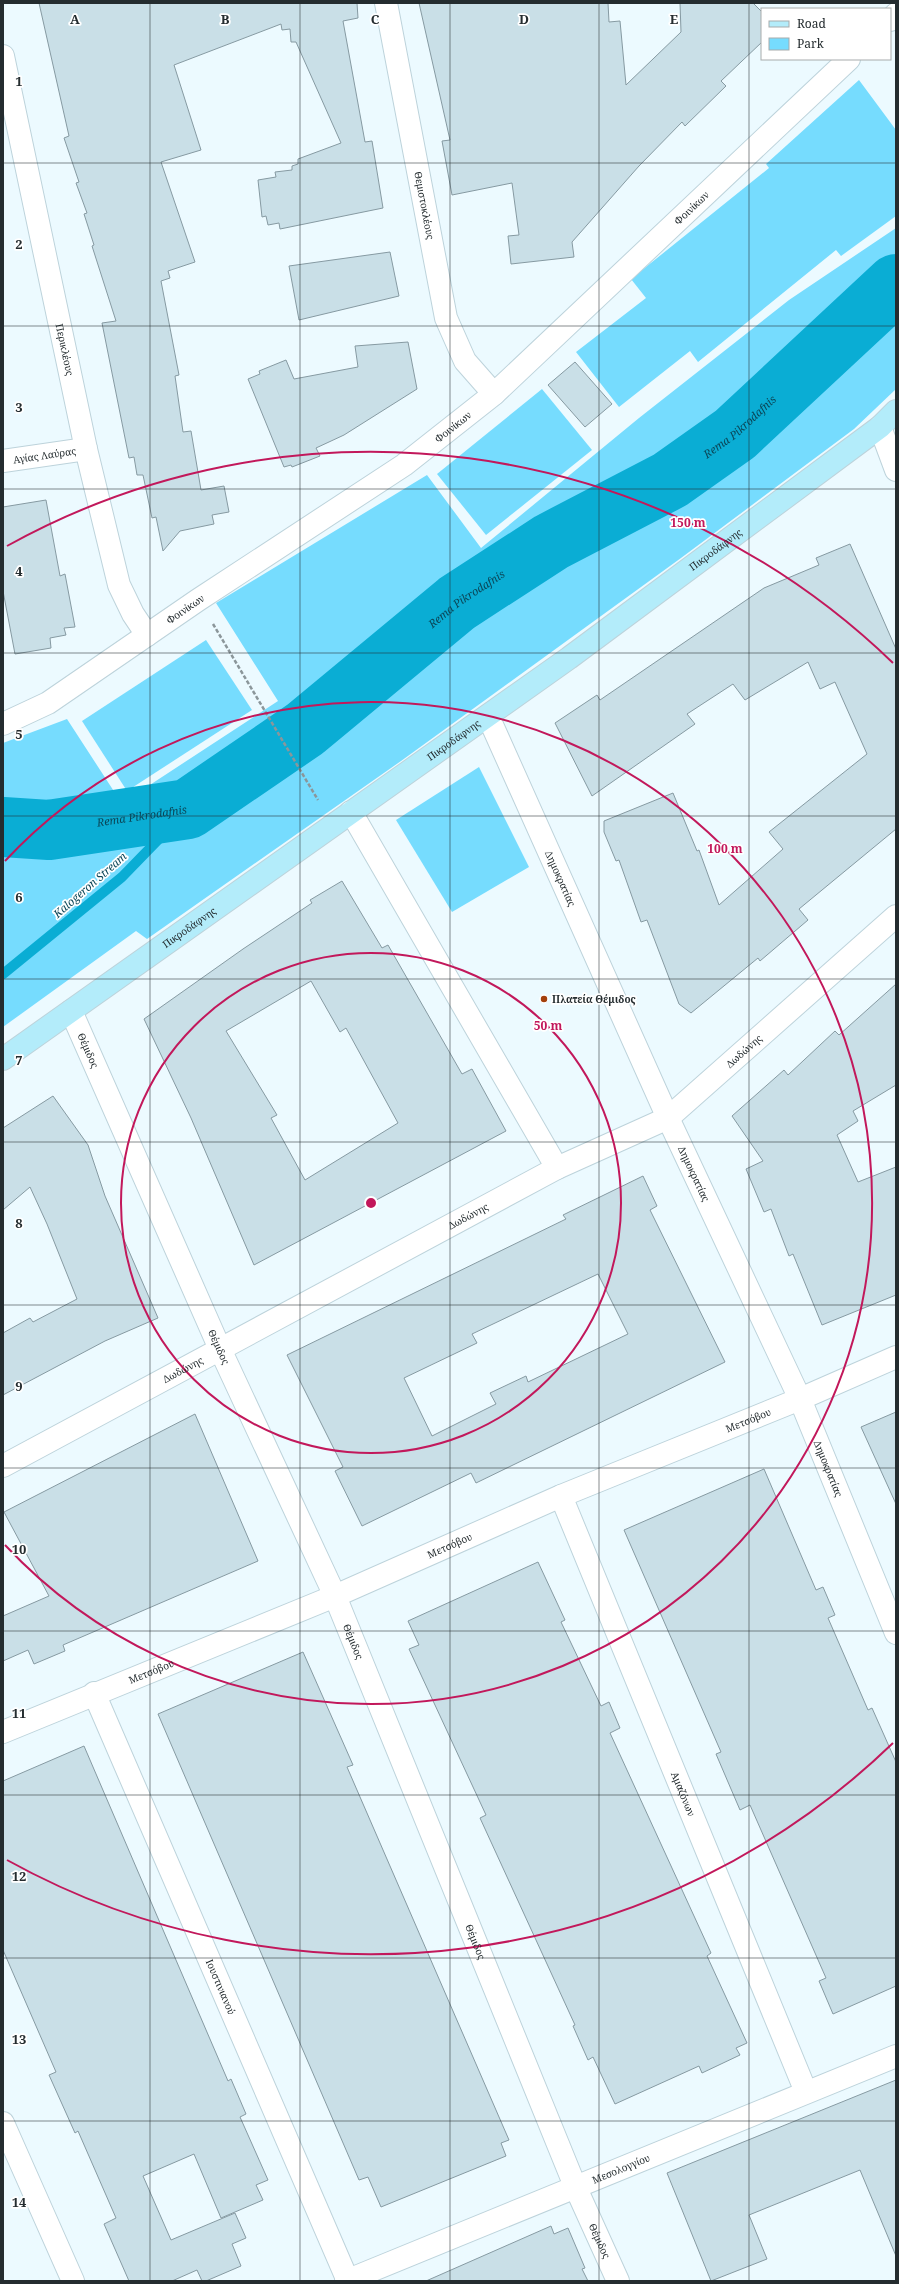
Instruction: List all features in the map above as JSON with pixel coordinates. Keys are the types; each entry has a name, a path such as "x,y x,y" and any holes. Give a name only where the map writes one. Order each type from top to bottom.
{"street":[{"name":"Θεμιστοκλέους","path":"386,3 446,318 465,361 494,394"},
{"name":"Περικλέους","path":"3,56 86,449 119,585 133,614 147,635"},
{"name":"Φοινίκων","path":"3,724 48,703 198,600 404,465 494,394 848,60"},
{"name":"Πικροδάφνης","path":"3,1059 569,658 880,427 896,411"},
{"path":"880,427 896,470"},
{"name":"Αγίας Λαύρας","path":"3,461 86,449"},
{"name":"Δημοκρατίας","path":"488,716 668,1118 800,1399 896,1633"},
{"path":"351,812 557,1168"},
{"name":"Δωδώνης","path":"3,1466 557,1168 668,1118 896,916"},
{"name":"Θέμιδος","path":"71,1011 220,1349 335,1596 575,2186 618,2281"},
{"name":"Μετσόβου","path":"3,1732 94,1693 335,1596 561,1496 800,1399 896,1357"},
{"name":"Αμαζόνων","path":"561,1496 806,2092"},
{"name":"Ιουστινιανού","path":"94,1693 347,2281"},
{"name":"Μεσολογγίου","path":"347,2281 575,2186 896,2056"},
{"path":"3,2123 73,2281"}],"path":[{"path":"198,600 311,789"}],"green space":[{"path":"859,80 896,130 896,216 841,256 836,250 698,362 690,351 619,407 576,352 646,298 631,279 769,168 766,164"},
{"path":"896,228 896,389 854,429 681,558 401,761 147,939 136,931 3,1027 3,743 67,719 117,796 133,796 278,701 216,603 427,475 481,548 639,418 789,300"},
{"path":"542,389 592,450 486,535 437,474"},
{"path":"206,640 252,710 127,791 82,721"},
{"path":"479,767 529,867 452,912 396,820"}],"building":[{"path":"39,3 357,3 358,18 343,21 365,142 372,141 383,208 280,229 279,223 268,225 266,216 262,217 258,180 276,177 275,172 292,170 292,166 298,164 298,159 341,143 296,42 291,42 290,29 282,30 281,24 174,65 201,150 161,162 195,262 168,271 170,278 161,281 179,375 175,376 183,432 191,431 201,490 224,486 229,512 212,515 214,524 180,531 163,551 156,517 152,518 143,475 137,475 134,457 129,458 102,323 116,321 92,246 94,245 84,214 87,213 76,183 79,182 64,138 69,136"},
{"path":"419,3 608,3 609,22 620,21 626,85 681,32 680,3 753,3 761,11 761,43 721,81 726,86 685,126 682,122 639,166 572,242 574,257 511,264 508,236 519,235 512,183 452,195 442,141 450,140"},
{"path":"390,252 399,296 299,320 289,266"},
{"path":"408,342 417,389 344,435 316,448 320,456 292,467 291,465 284,467 248,379 260,374 259,371 286,360 294,379 358,367 355,346"},
{"path":"575,362 612,404 585,427 548,385"},
{"path":"46,500 60,576 65,574 75,627 64,628 66,635 50,638 51,648 15,654 3,591 3,507"},
{"path":"850,544 896,649 896,829 799,909 808,920 760,961 758,958 691,1013 679,1004 647,920 641,922 619,860 616,861 604,832 604,821 673,793 697,851 699,850 719,905 783,849 769,832 867,754 835,682 820,689 808,662 745,700 733,684 687,714 695,724 592,796 555,723 597,695 600,700 764,588 819,565 816,558"},
{"path":"342,881 382,948 388,945 462,1074 472,1069 506,1131 254,1265 191,1118 144,1019 243,949 312,903 310,900","holes":["311,981 340,1032 346,1028 398,1123 305,1180 271,1118 277,1115 226,1031"]},
{"path":"896,984 896,1085 853,1111 858,1121 837,1135 858,1182 896,1167 896,1295 822,1325 793,1254 789,1256 771,1209 764,1212 746,1169 763,1161 732,1116 784,1070 788,1075 835,1031 839,1035"},
{"path":"53,1096 88,1145 105,1196 158,1318 105,1341 3,1395 3,1333 30,1318 33,1322 77,1299 47,1224 30,1187 3,1210 3,1128"},
{"path":"643,1176 657,1206 650,1210 725,1362 476,1483 471,1473 362,1526 335,1471 343,1467 287,1355 566,1219 563,1215","holes":["598,1274 628,1334 528,1382 526,1376 490,1393 496,1404 432,1436 404,1378 477,1343 472,1334"]},
{"path":"896,1412 896,1504 861,1427"},
{"path":"195,1414 258,1561 63,1645 65,1651 34,1664 28,1650 3,1661 3,1616 49,1596 4,1512"},
{"path":"764,1469 816,1590 823,1587 835,1615 828,1618 868,1710 872,1708 896,1762 896,1986 833,2014 819,1981 826,1978 750,1805 740,1810 716,1754 721,1752 624,1530"},
{"path":"538,1562 565,1620 561,1622 601,1706 609,1702 620,1728 610,1733 711,1953 707,1956 747,2043 736,2048 740,2055 702,2073 699,2066 615,2104 593,2057 588,2060 573,2026 575,2025 480,1818 486,1815 409,1649 419,1645 408,1621"},
{"path":"303,1652 353,1765 347,1767 509,2140 501,2143 506,2156 381,2207 368,2177 359,2180 158,1714"},
{"path":"84,1746 228,2081 231,2079 246,2114 240,2117 268,2180 256,2185 263,2200 221,2218 194,2154 143,2176 171,2240 235,2213 246,2238 232,2244 241,2266 206,2281 202,2281 197,2270 172,2281 129,2281 104,2224 116,2218 78,2131 75,2133 49,2075 56,2072 3,1950 3,1781"},
{"path":"896,2080 896,2256 860,2170 749,2215 767,2259 711,2281 667,2173"},
{"path":"551,2226 554,2234 568,2228 585,2268 582,2269 588,2281 426,2281"}],"waterway":[{"name":"Rema Pikrodafnis","path":"3,827 49,830 188,809 305,729 457,603 551,542 670,480 735,434 896,284"},
{"name":"Kalogeron Stream","path":"3,974 122,877 188,809"}],"place":[{"name":"Πλατεία Θέμιδος","path":"544,999"}]}
